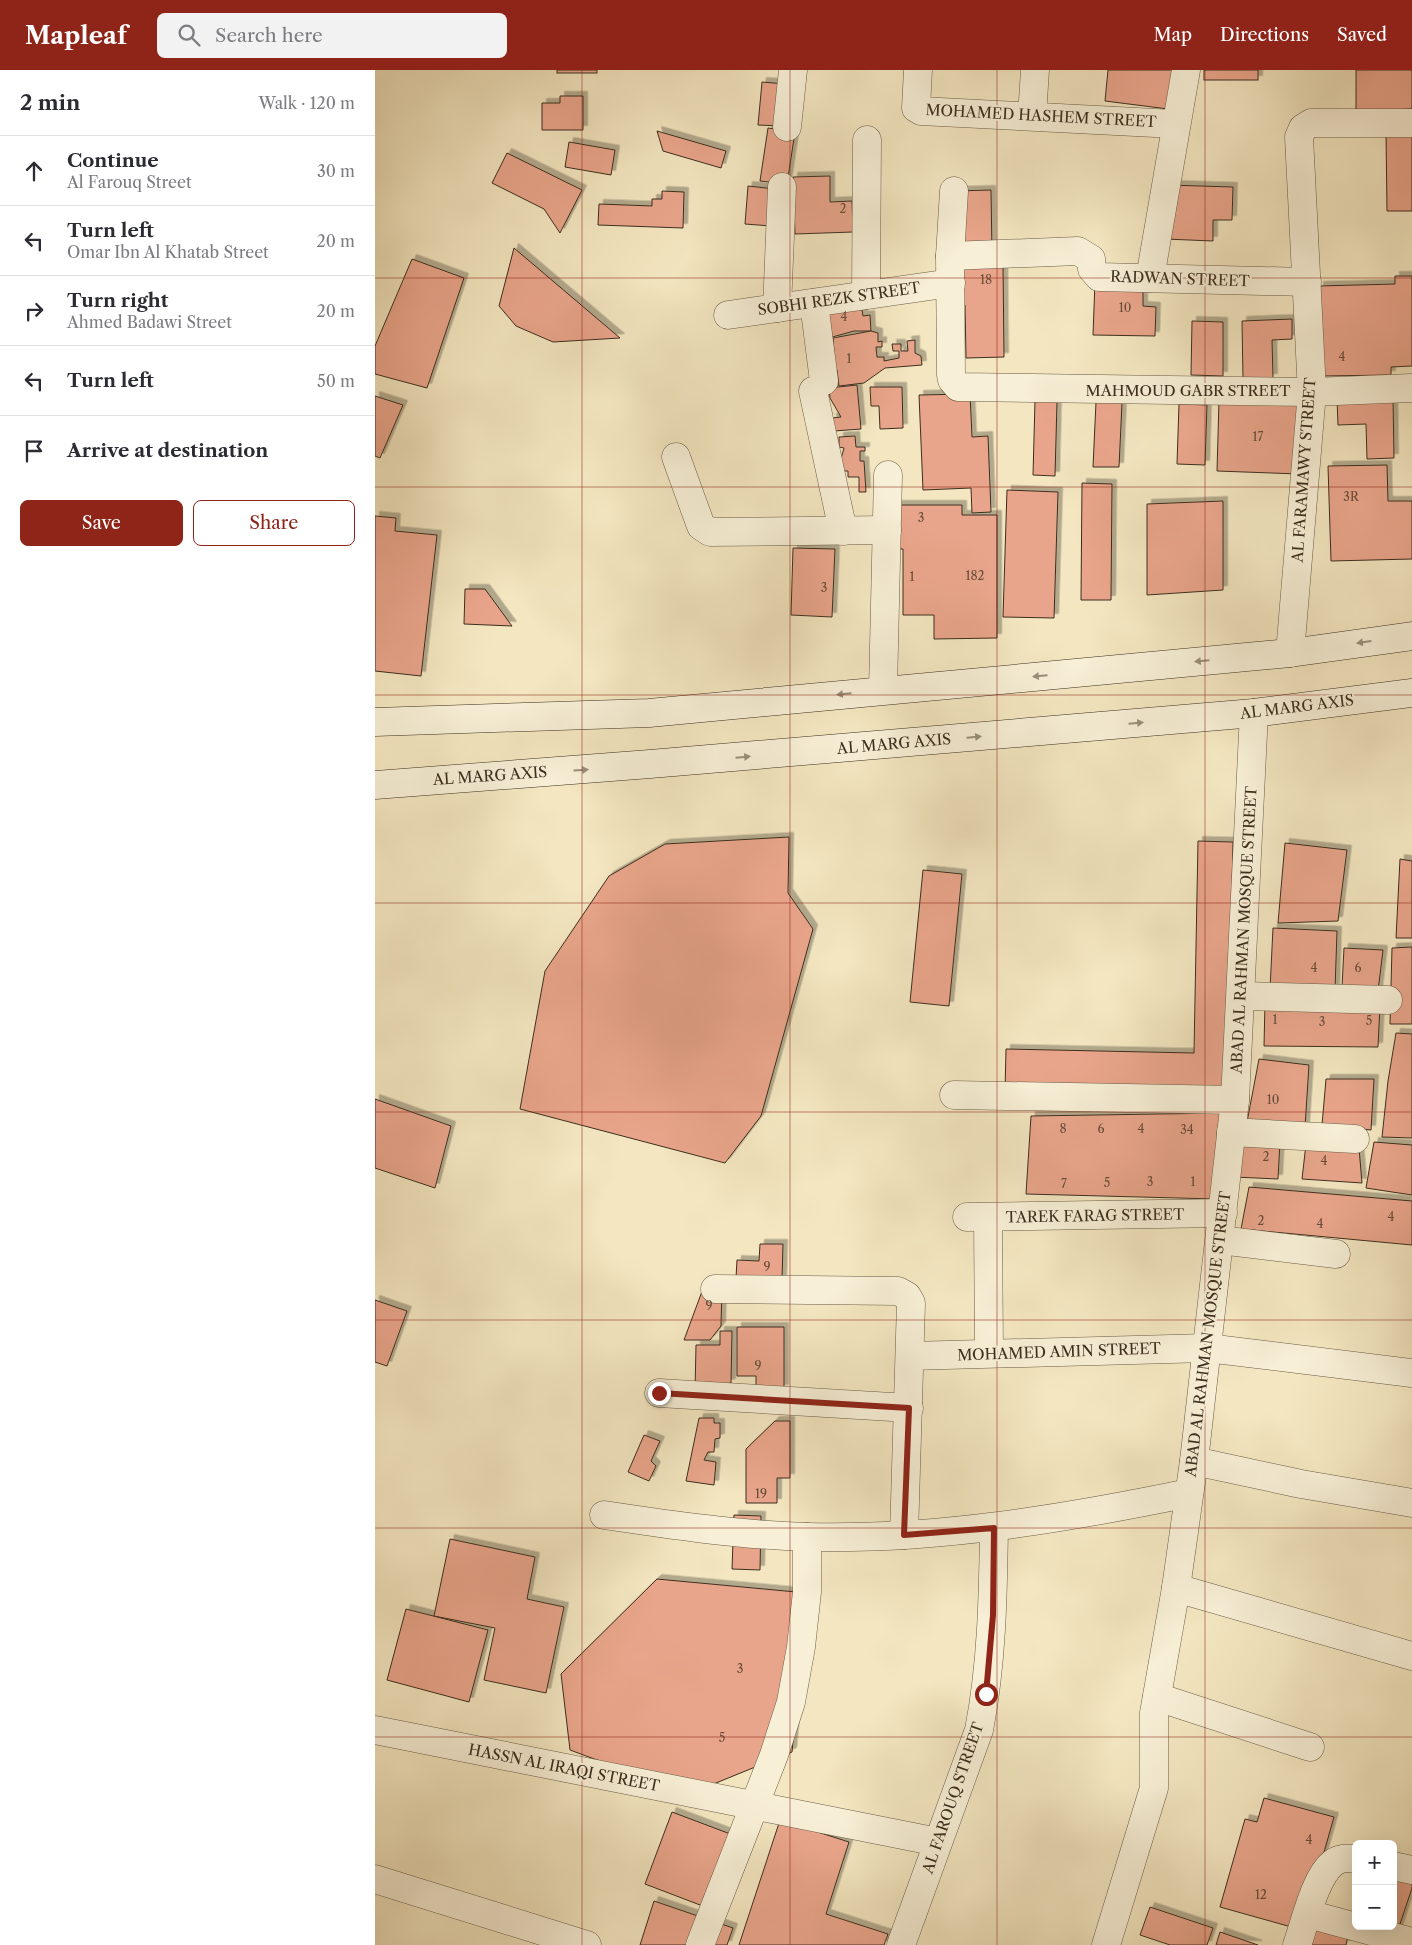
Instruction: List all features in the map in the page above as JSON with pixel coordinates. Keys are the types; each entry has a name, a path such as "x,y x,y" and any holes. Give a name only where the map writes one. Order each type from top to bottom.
{"street":[{"path":"787,127 793,70"},
{"name":"MOHAMED HASHEM STREET","path":"918,70 915,102 916,108 921,111 1175,124"},
{"path":"1032,116 1035,70"},
{"path":"1150,278 1175,124 1186,70"},
{"name":"AL FARAMAWY STREET","path":"1290,653 1312,392 1299,137 1303,128 1311,122 1412,122"},
{"path":"866,295 867,140"},
{"path":"777,308 782,187"},
{"path":"951,283 950,256 953,191"},
{"name":"RADWAN STREET","path":"950,256 1078,251 1091,259 1092,269 1099,277 1307,282"},
{"name":"SOBHI REZK STREET","path":"728,315 951,283"},
{"name":"MAHMOUD GABR STREET","path":"951,283 951,375 955,384 963,389 1312,392 1412,388"},
{"path":"814,303 819,386 843,531"},
{"path":"676,457 701,526 710,532 887,530"},
{"path":"883,690 888,475"},
{"path":"375,722 649,712 1290,653 1412,636"},
{"name":"AL MARG AXIS","path":"375,785 650,764 1254,713 1412,693"},
{"name":"ABAD AL RAHMAN MOSQUE STREET","path":"1106,1945 1154,1788 1153,1720 1176,1588 1194,1461 1235,1100 1254,713"},
{"path":"1241,996 1388,1000"},
{"path":"954,1095 1235,1100"},
{"path":"1231,1132 1355,1139"},
{"name":"TAREK FARAG STREET","path":"989,1353 978,1218 1223,1213"},
{"path":"1220,1240 1336,1254"},
{"path":"715,1289 898,1291 907,1296 911,1303 904,1535"},
{"name":"MOHAMED AMIN STREET","path":"910,1356 1207,1348 1412,1373"},
{"path":"659,1393 909,1408"},
{"path":"1194,1461 1301,1484 1412,1503"},
{"path":"604,1515 704,1530 807,1537 904,1535 994,1528 1090,1514 1189,1493"},
{"name":"AL FAROUQ STREET","path":"901,1945 976,1740 986,1694 993,1615 994,1528"},
{"path":"700,1945 774,1755 791,1702 801,1648 807,1592 807,1537"},
{"path":"1176,1588 1412,1656"},
{"path":"1157,1697 1310,1747"},
{"name":"HASSN AL IRAQI STREET","path":"375,1730 753,1807 938,1842"},
{"path":"1297,1945 1323,1874 1334,1862 1352,1858"},
{"path":"1397,1867 1412,1870"},
{"path":"375,1879 587,1945"},
{"path":"1308,1914 1412,1942"}],"building":[{"path":"557,70 597,70 597,73 557,73"},
{"path":"1108,70 1181,70 1176,110 1105,101"},
{"path":"1204,70 1258,70 1258,80 1204,80"},
{"path":"1356,70 1412,70 1412,109 1356,111"},
{"path":"762,82 785,84 781,126 758,125"},
{"path":"560,96 583,96 583,130 542,130 542,103 560,103"},
{"path":"768,128 795,132 787,184 760,181"},
{"path":"1412,130 1412,211 1387,211 1386,132"},
{"path":"657,131 726,151 721,168 663,151"},
{"path":"569,142 615,150 611,175 565,167"},
{"path":"507,153 582,190 560,233 544,209 492,183"},
{"path":"830,176 830,202 852,201 853,232 795,234 793,177"},
{"path":"1167,185 1233,187 1232,220 1213,220 1213,241 1165,239"},
{"path":"748,186 775,189 771,226 745,224"},
{"path":"991,190 992,253 957,254 955,191"},
{"path":"662,191 684,192 683,228 598,225 599,204 652,206 652,199 662,199"},
{"path":"514,248 620,338 553,342 516,326 499,306"},
{"path":"412,259 464,278 427,388 375,374 375,346"},
{"path":"1003,264 1004,357 966,358 965,305 952,305 951,265"},
{"path":"1395,276 1412,276 1412,366 1391,367 1391,375 1321,376 1319,286 1395,284"},
{"path":"1095,281 1143,283 1143,306 1156,307 1155,336 1093,335"},
{"path":"823,303 862,310 863,316 870,315 871,331 854,331 825,339"},
{"path":"1292,319 1292,339 1272,340 1273,378 1243,379 1242,321"},
{"path":"1192,321 1223,322 1223,376 1191,375"},
{"path":"871,331 878,333 878,342 882,341 882,347 876,347 877,357 884,357 884,361 899,358 899,351 893,351 892,344 901,344 901,351 908,351 907,341 915,340 915,353 921,356 922,365 885,368 864,383 839,386 837,370 835,370 833,338"},
{"path":"857,385 861,429 834,431 832,418 841,417 830,398 829,388"},
{"path":"870,387 902,387 903,428 880,429 879,406 871,406"},
{"path":"970,394 972,437 988,436 991,512 972,513 971,488 923,490 919,395"},
{"path":"375,396 403,405 380,458 375,456"},
{"path":"1393,397 1394,458 1367,459 1366,424 1338,425 1337,399"},
{"path":"1035,401 1057,402 1055,476 1033,475"},
{"path":"1219,401 1301,403 1299,474 1217,471"},
{"path":"1096,402 1122,403 1119,467 1093,467"},
{"path":"1179,404 1207,405 1205,465 1177,464"},
{"path":"855,436 856,447 865,447 865,451 860,451 860,461 864,461 866,492 859,492 859,477 848,477 848,471 841,471 839,466 844,448 839,447 839,437"},
{"path":"1387,465 1388,501 1412,501 1412,559 1331,561 1328,466"},
{"path":"1082,483 1112,484 1111,600 1081,600"},
{"path":"1007,490 1058,492 1054,618 1003,617"},
{"path":"1223,501 1223,590 1147,595 1147,504"},
{"path":"895,505 962,505 962,515 997,515 997,638 934,639 934,615 903,615 903,549 896,549"},
{"path":"375,516 396,518 395,531 437,535 421,676 375,671"},
{"path":"793,548 835,549 832,617 791,615"},
{"path":"465,589 485,589 512,626 464,624"},
{"path":"789,837 788,893 813,929 761,1116 725,1163 520,1109 545,971 609,876 665,844"},
{"path":"1198,841 1233,842 1228,1095 1005,1091 1006,1049 1194,1053"},
{"path":"1285,843 1347,850 1338,921 1278,923"},
{"path":"1400,859 1412,861 1412,938 1396,938"},
{"path":"923,870 962,874 949,1006 910,1002"},
{"path":"1273,928 1337,931 1335,990 1270,989"},
{"path":"1412,947 1412,1024 1390,1024 1392,948"},
{"path":"1344,948 1383,950 1378,991 1342,987"},
{"path":"1265,1002 1380,1005 1378,1047 1264,1046"},
{"path":"1396,1033 1412,1034 1412,1138 1382,1137 1388,1081"},
{"path":"1259,1059 1309,1065 1305,1127 1247,1122"},
{"path":"1326,1079 1374,1079 1371,1130 1322,1125"},
{"path":"375,1099 451,1126 435,1188 375,1168"},
{"path":"1224,1113 1216,1199 1026,1194 1031,1116"},
{"path":"1239,1139 1280,1141 1278,1179 1234,1177"},
{"path":"1374,1142 1412,1145 1412,1195 1366,1188"},
{"path":"1306,1144 1359,1148 1362,1183 1302,1179"},
{"path":"1249,1187 1412,1201 1412,1245 1241,1229"},
{"path":"760,1244 783,1244 782,1280 736,1278 737,1260 759,1261"},
{"path":"704,1286 722,1286 721,1326 710,1340 684,1340"},
{"path":"375,1300 407,1311 387,1366 375,1362"},
{"path":"737,1327 784,1327 784,1389 756,1389 756,1376 737,1376"},
{"path":"720,1331 732,1331 731,1383 695,1392 696,1345 720,1345"},
{"path":"699,1418 714,1418 714,1423 720,1423 720,1438 715,1439 714,1452 708,1452 704,1460 716,1462 714,1485 686,1481"},
{"path":"775,1421 790,1421 790,1478 777,1478 777,1503 746,1503 746,1449"},
{"path":"644,1435 660,1441 651,1461 656,1466 649,1481 628,1472"},
{"path":"734,1515 761,1516 760,1570 732,1569"},
{"path":"450,1539 535,1557 527,1599 564,1607 546,1693 484,1680 495,1628 434,1616"},
{"path":"657,1579 807,1593 792,1752 689,1794 570,1750 561,1674"},
{"path":"406,1609 488,1630 469,1702 387,1680"},
{"path":"1264,1798 1334,1817 1302,1930 1220,1907 1245,1819 1257,1822"},
{"path":"672,1812 749,1841 721,1913 645,1884"},
{"path":"780,1820 849,1842 826,1914 888,1934 884,1945 739,1945"},
{"path":"1397,1877 1412,1881 1412,1888 1398,1930"},
{"path":"654,1901 733,1928 727,1945 640,1945"},
{"path":"1150,1907 1213,1928 1207,1945 1170,1945 1140,1935"},
{"path":"1311,1923 1349,1930 1346,1945 1307,1945"},
{"path":"1220,1932 1258,1945 1216,1945"}],"route":[{"path":"659,1393 909,1408 904,1535 994,1528 993,1615 986,1694"}]}
